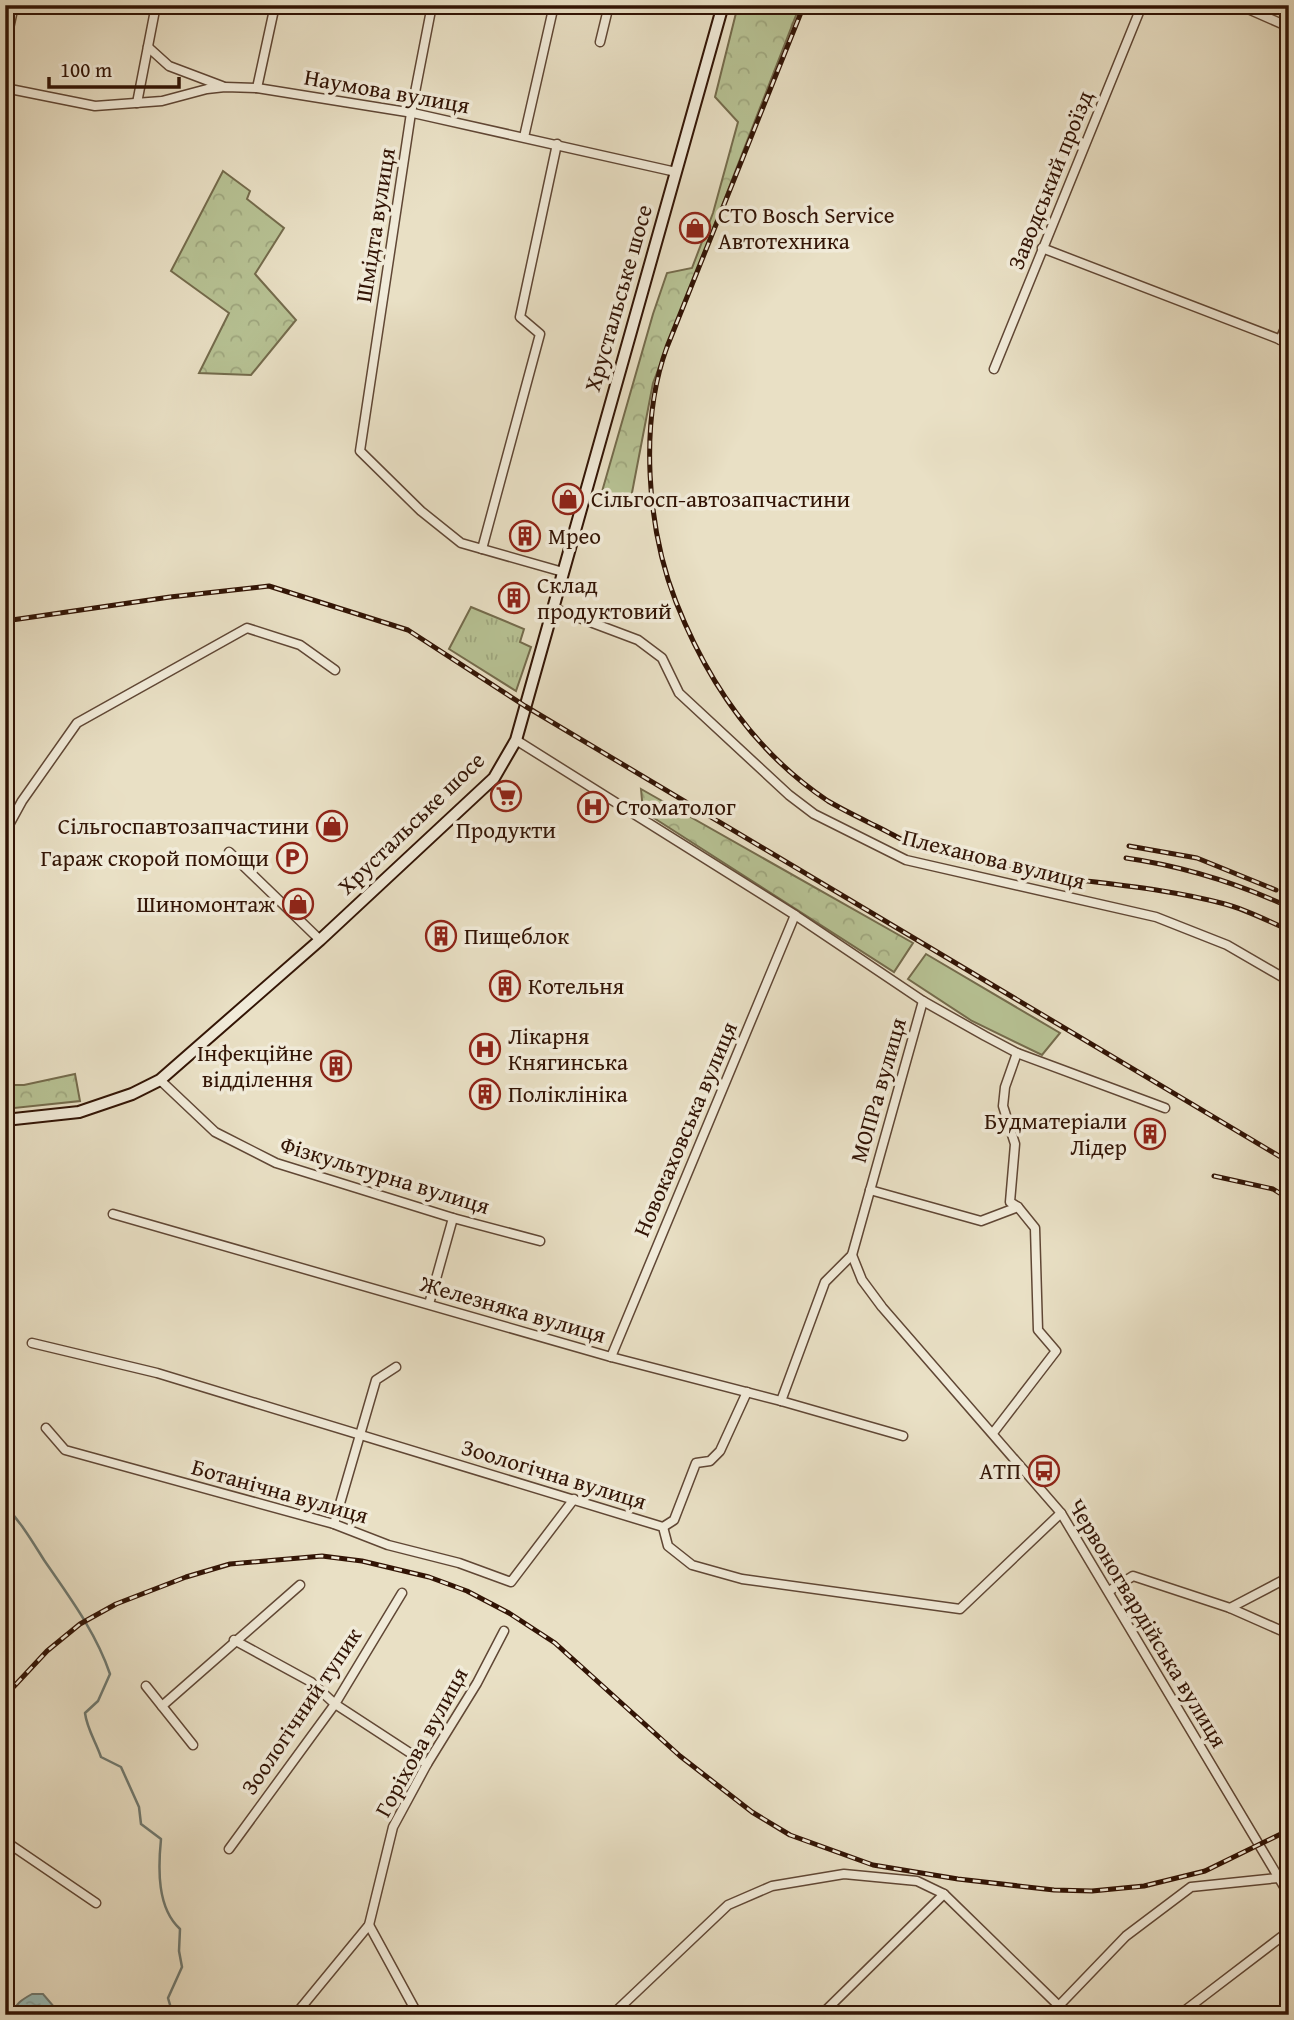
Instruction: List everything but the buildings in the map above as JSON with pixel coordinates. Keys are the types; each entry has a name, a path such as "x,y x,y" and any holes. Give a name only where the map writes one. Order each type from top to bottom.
{"street":[{"path":"5,47 14,5"},
{"path":"137,103 156,5"},
{"path":"257,89 275,5"},
{"name":"Шмідта вулиця","path":"432,5 411,113 360,451 421,510 461,543 482,549"},
{"path":"524,137 554,5"},
{"path":"600,42 609,5"},
{"name":"Хрустальське шосе","path":"5,1120 79,1112 132,1094 160,1080 320,940 494,778 516,740 723,5"},
{"name":"Заводський проїзд","path":"994,369 1142,5"},
{"path":"1238,5 1289,27"},
{"path":"148,47 169,66 225,87"},
{"name":"Наумова вулиця","path":"5,88 94,106 162,101 225,87 257,89 411,113 676,172"},
{"path":"557,145 520,317 540,334 482,549 563,572"},
{"path":"1042,248 1284,342 1289,319"},
{"name":"Плеханова вулиця","path":"553,608 638,640 662,658 679,693 789,795 814,814 906,860 1156,917 1227,945 1289,981"},
{"path":"5,832 22,801 77,723 247,628 300,645 335,670"},
{"path":"516,740 795,915 923,1001 1017,1053 1165,1108"},
{"path":"229,852 320,940"},
{"name":"Новокаховська вулиця","path":"611,1357 795,915"},
{"name":"МОПРа вулиця","path":"781,1401 825,1282 852,1255 923,1001"},
{"path":"993,1433 1056,1352 1038,1330 1035,1228 1018,1207 1010,1202 1015,1144 1003,1106 1005,1087 1017,1053"},
{"name":"Фізкультурна вулиця","path":"160,1080 215,1132 276,1163 453,1218 540,1241"},
{"name":"МОПРа вулиця","path":"870,1190 981,1221 1018,1207"},
{"name":"Железняка вулиця","path":"113,1214 611,1357 781,1401 904,1437"},
{"path":"429,1304 453,1218"},
{"name":"Червоногвардійська вулиця","path":"852,1255 862,1280 882,1307 1061,1513 1289,1895"},
{"name":"Зоологічна вулиця","path":"32,1343 157,1373 663,1527 668,1546 692,1565 742,1578 960,1609 1061,1513"},
{"path":"334,1524 376,1380 396,1367"},
{"path":"663,1527 674,1520 696,1463 710,1461 720,1451 747,1392"},
{"name":"Ботанічна вулиця","path":"46,1428 65,1450 334,1524 388,1545 459,1563 511,1582 574,1499"},
{"path":"1110,1591 1133,1576 1230,1608 1289,1634"},
{"path":"1230,1608 1289,1577"},
{"path":"162,1706 234,1640 300,1585"},
{"name":"Зоологічний тупик","path":"229,1849 335,1704 402,1593"},
{"name":"Горіхова вулиця","path":"295,2015 369,1925 393,1827 427,1763 477,1683 504,1630"},
{"path":"234,1640 311,1682 335,1704 427,1763"},
{"path":"146,1686 193,1745"},
{"path":"5,1841 96,1903"},
{"path":"612,2015 728,1905 772,1886 844,1874 917,1881 944,1894 1059,2006"},
{"path":"1049,2015 1126,1936 1191,1887 1278,1878"},
{"path":"821,2015 944,1894"},
{"path":"369,1925 418,2015"},
{"path":"1179,2015 1289,1931"}],"green space":[{"path":"738,5 800,5 653,383 631,498 601,495 667,273 692,268 713,213 738,122 715,97"},
{"path":"223,171 250,191 247,199 284,228 255,274 296,320 251,375 199,373 229,313 171,271"},
{"path":"471,607 524,629 520,642 531,647 516,691 449,649"},
{"path":"641,789 913,943 894,972 643,811"},
{"path":"926,954 1060,1033 1042,1055 972,1021 908,979"},
{"path":"75,1074 80,1101 5,1109 5,1085 24,1085"}],"water":[{"path":"32,1994 43,1994 61,2015 13,2015 17,2005"}],"waterway":[{"path":"5,1506 26,1532 81,1614 110,1674 98,1701 85,1713 86,1719 101,1757 121,1767 139,1807 141,1824 161,1839 159,1863 163,1899 172,1920 180,1929 179,1951 182,1967 168,1998 173,2015"}],"railway":[{"path":"804,5 667,347 653,408 650,475 658,542 676,602 703,660 737,713 778,761 834,805 912,845 951,858 1000,868 1197,897 1241,909 1289,930"},
{"path":"5,621 170,597 269,586 408,630 525,706 1289,1162"},
{"path":"1129,846 1197,858 1276,890"},
{"path":"1126,858 1209,876 1289,907"},
{"path":"1214,1176 1273,1189 1289,1199"},
{"path":"5,1696 47,1651 80,1624 116,1604 186,1577 230,1564 322,1556 362,1561 429,1577 467,1591 509,1613 555,1643 680,1756 752,1812 790,1835 873,1865 958,1879 1054,1890 1092,1891 1144,1886 1205,1871 1289,1830"}],"place":[{"name":"СТО Bosch Service Автотехника","path":"695,228"},
{"name":"Сільгосп-автозапчастини","path":"568,499"},
{"name":"Мрео","path":"525,536"},
{"name":"Склад продуктовий","path":"514,598"},
{"name":"Продукти","path":"506,796"},
{"name":"Стоматолог","path":"593,807"},
{"name":"Сільгоспавтозапчастини","path":"332,826"},
{"name":"Гараж скорой помощи","path":"292,858"},
{"name":"Шиномонтаж","path":"298,904"},
{"name":"Пищеблок","path":"441,936"},
{"name":"Котельня","path":"505,986"},
{"name":"Лікарня Княгинська","path":"485,1049"},
{"name":"Інфекційне відділення","path":"336,1066"},
{"name":"Поліклініка","path":"485,1094"},
{"name":"Будматеріали Лідер","path":"1150,1134"},
{"name":"АТП","path":"1044,1471"}]}
